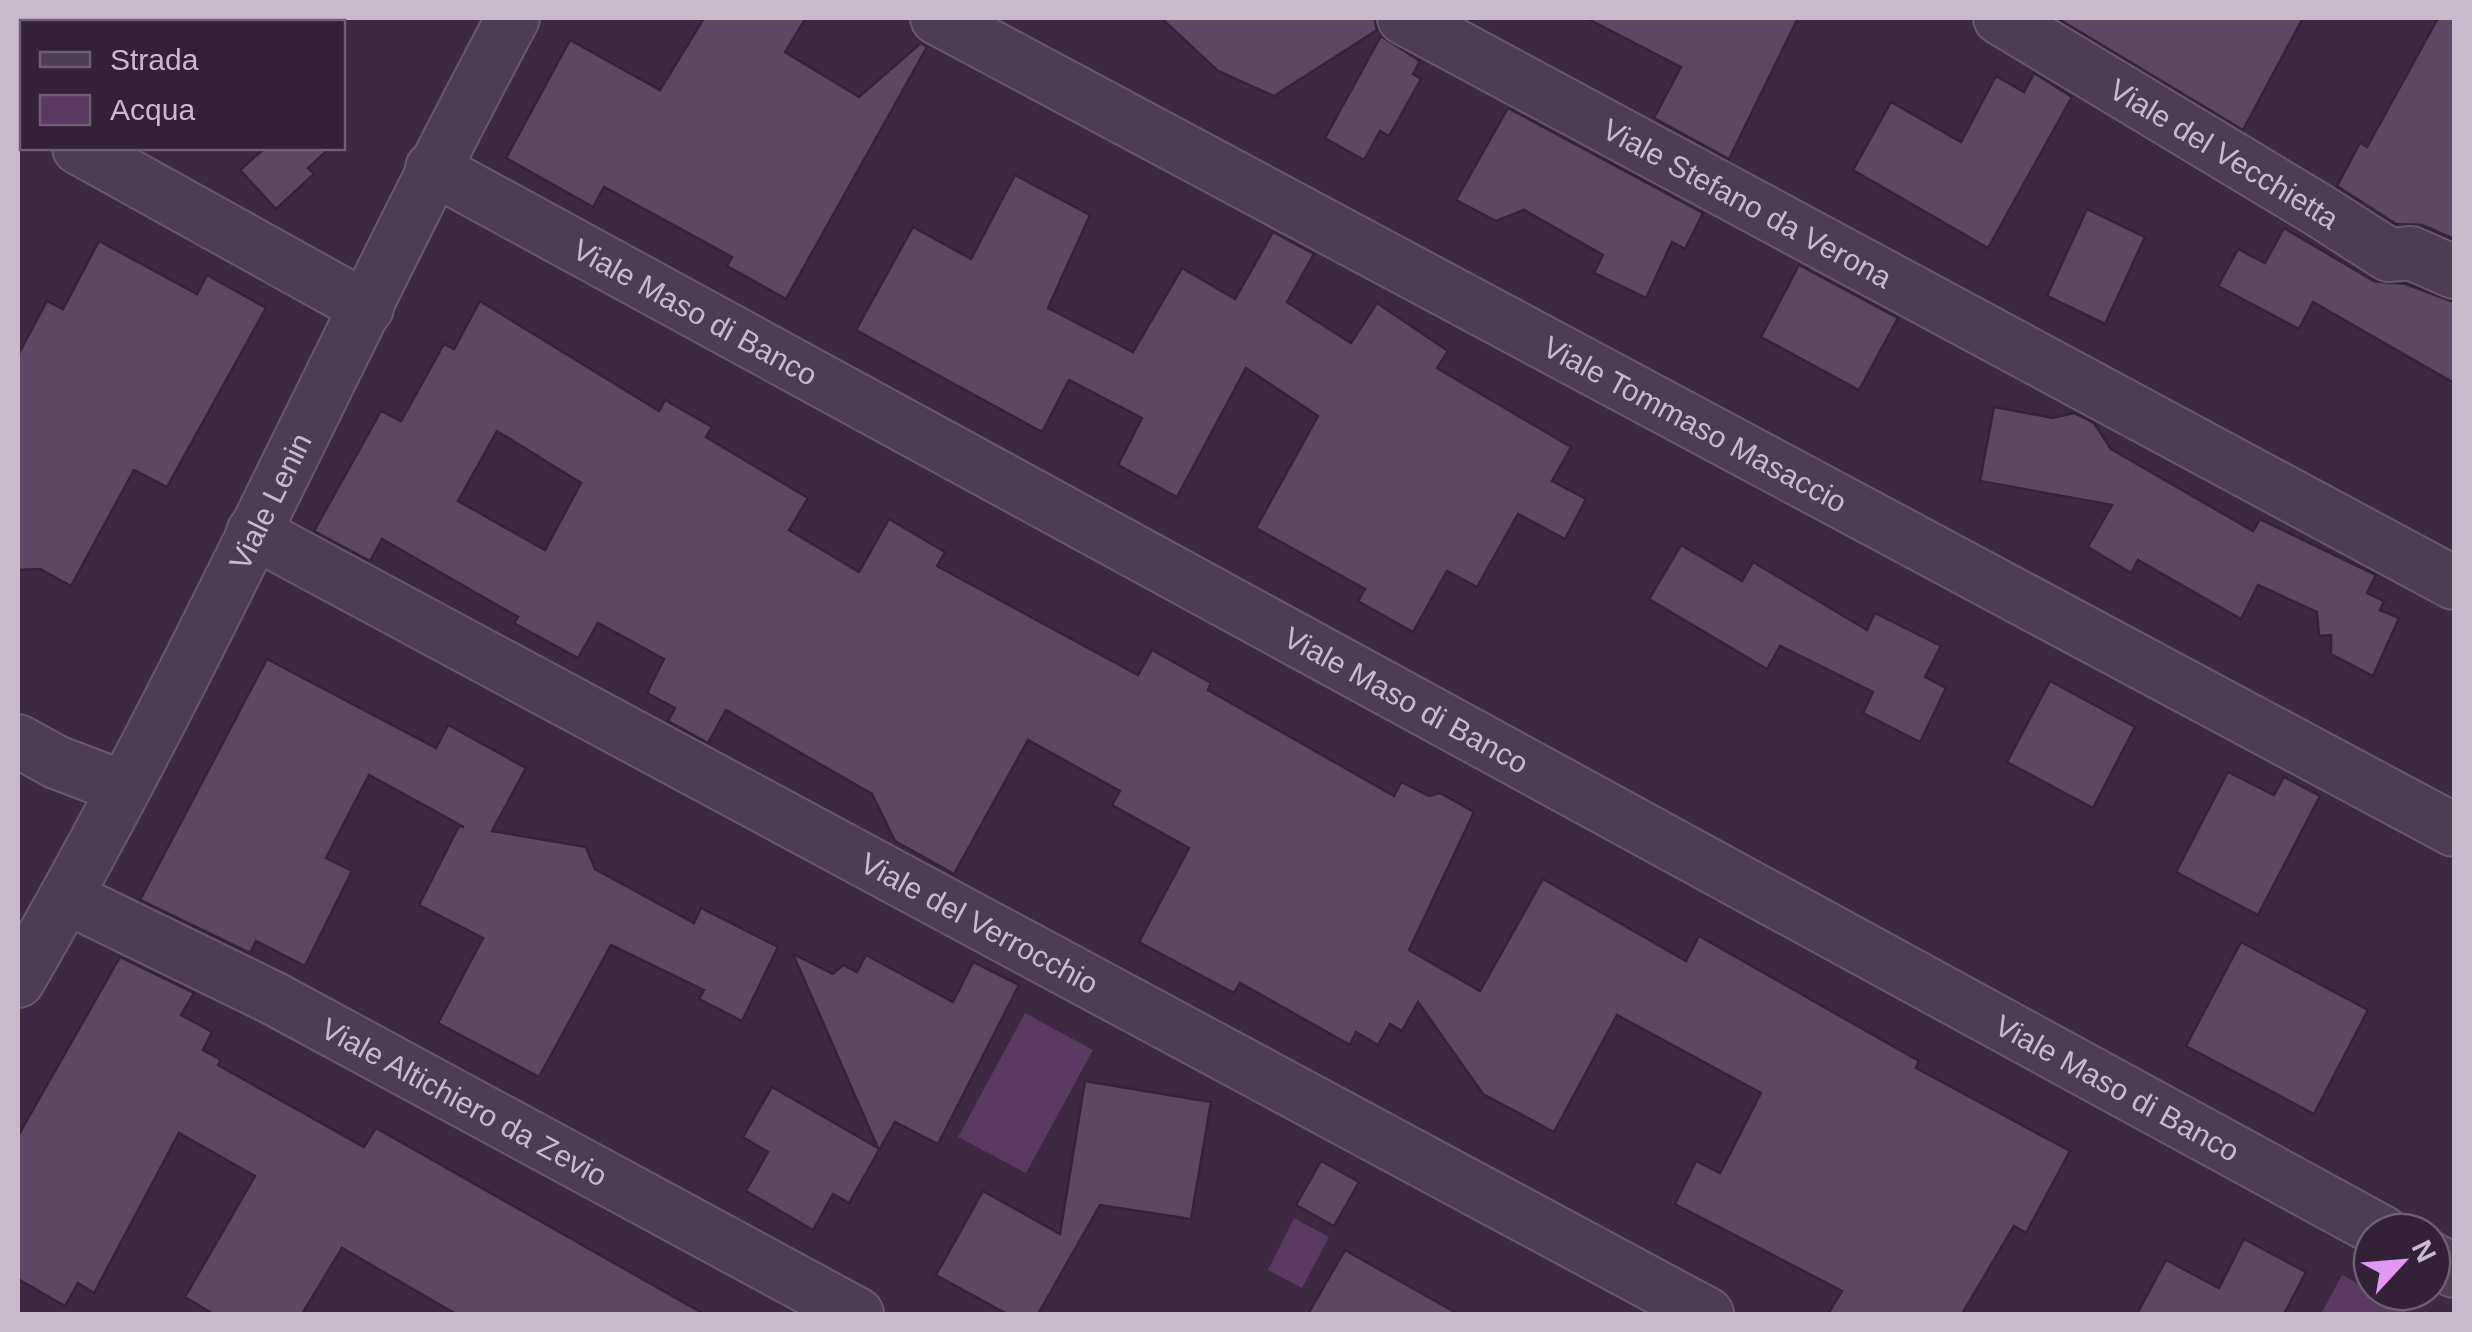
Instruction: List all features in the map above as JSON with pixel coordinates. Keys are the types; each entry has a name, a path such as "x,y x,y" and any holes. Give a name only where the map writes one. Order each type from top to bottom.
{"street":[{"name":"Viale Lenin","path":"18,981 124,788 367,308 432,168 513,18"},
{"name":"Viale Tommaso Masaccio","path":"937,18 2454,830"},
{"name":"Viale Stefano da Verona","path":"1404,18 2454,583"},
{"name":"Viale del Vecchietta","path":"2000,18 2318,209 2360,240 2389,255 2411,253 2454,272"},
{"path":"83,150 367,308"},
{"name":"Viale Maso di Banco","path":"432,168 2352,1216"},
{"name":"Viale del Verrocchio","path":"253,532 1708,1314"},
{"path":"18,740 56,762 124,788"},
{"name":"Viale Altichiero da Zevio","path":"66,897 273,998 857,1314"}],"water":[{"path":"1025,1013 1093,1050 1026,1173 958,1137"},
{"path":"1294,1218 1329,1237 1302,1288 1268,1270"},
{"path":"2342,1275 2352,1280 2352,1312 2406,1312 2404,1314 2321,1314"}],"building":[{"path":"704,18 806,18 785,52 859,97 921,43 927,47 786,299 727,266 732,257 604,187 593,207 506,158 570,40 660,90"},
{"path":"1161,18 1374,18 1377,30 1274,96 1218,71"},
{"path":"1586,18 1798,18 1729,159 1654,118 1681,67"},
{"path":"2057,18 2303,18 2243,130"},
{"path":"2438,18 2454,18 2454,239 2422,225 2396,224 2337,186 2360,143 2367,147"},
{"path":"1381,36 1420,61 1413,74 1421,79 1389,136 1380,131 1364,160 1325,138"},
{"path":"2034,73 2072,97 1988,248 1853,170 1891,102 1961,142 1996,76 2024,92"},
{"path":"1508,108 1703,213 1685,249 1672,242 1646,298 1594,273 1603,255 1524,210 1496,221 1456,200"},
{"path":"263,150 328,150 308,168 314,174 276,209 240,170"},
{"path":"1015,175 1090,215 1048,308 1133,352 1182,268 1235,299 1273,232 1314,254 1287,302 1351,343 1377,303 1448,351 1437,368 1571,447 1552,481 1586,499 1565,539 1518,514 1477,587 1447,571 1413,632 1358,601 1365,589 1256,528 1318,416 1246,368 1177,497 1118,465 1142,418 1069,380 1042,432 856,330 913,227 971,259"},
{"path":"2087,209 2145,237 2105,324 2047,296"},
{"path":"2284,228 2374,281 2406,284 2454,302 2454,383 2313,302 2299,329 2218,286 2238,249 2265,263"},
{"path":"99,241 197,294 207,275 266,308 167,487 134,470 71,586 40,569 18,570 18,355 47,301 63,309"},
{"path":"1799,265 1898,318 1859,390 1761,337"},
{"path":"480,301 659,411 665,400 712,427 706,437 808,498 789,530 859,572 889,519 945,552 937,566 1138,675 1152,650 1211,683 1208,690 1394,796 1401,782 1429,796 1440,793 1474,812 1409,950 1480,991 1543,879 1686,961 1699,936 1919,1061 1916,1068 2070,1151 2026,1233 2014,1226 1962,1314 1828,1314 1842,1291 1675,1204 1696,1161 1720,1173 1761,1093 1617,1015 1554,1132 1483,1094 1418,1002 1402,1031 1390,1024 1378,1045 1356,1032 1350,1045 1240,983 1234,993 1139,942 1189,848 1112,805 1120,791 1028,740 954,874 895,841 872,794 726,710 708,743 668,721 675,708 647,693 664,659 598,623 578,658 514,623 518,617 382,539 370,561 314,531 381,411 401,421 444,344 454,349","holes":["497,431 581,483 545,550 458,501"]},
{"path":"1994,407 2053,418 2074,413 2094,423 2111,449 2253,531 2260,519 2376,575 2367,593 2384,601 2380,610 2399,618 2373,676 2331,654 2331,635 2319,636 2317,612 2258,585 2241,619 2138,560 2131,573 2088,547 2112,505 1980,481"},
{"path":"1681,545 1742,581 1753,562 1867,630 1875,613 1941,646 1925,677 1946,688 1920,742 1863,713 1873,692 1780,646 1767,669 1649,599"},
{"path":"267,659 436,748 448,725 526,768 492,831 586,847 595,869 694,923 701,908 778,947 742,1021 699,999 704,990 611,945 539,1077 438,1023 483,938 419,905 459,826 464,827 369,775 326,858 352,871 305,966 256,941 250,953 140,900"},
{"path":"2050,681 2135,727 2093,808 2007,762"},
{"path":"2228,772 2274,795 2284,777 2320,796 2258,915 2176,872"},
{"path":"2241,942 2368,1010 2314,1114 2186,1046"},
{"path":"793,954 833,974 843,965 857,972 866,955 953,1002 973,962 1019,985 938,1144 895,1122 849,1203 833,1194 813,1230 746,1191 768,1152 743,1137 772,1087 878,1148"},
{"path":"120,957 194,993 181,1015 212,1032 203,1050 221,1060 218,1065 364,1147 376,1128 704,1314 456,1314 342,1248 302,1314 213,1314 185,1297 255,1176 179,1133 94,1293 78,1283 65,1306 18,1279 18,1136"},
{"path":"1085,1081 1211,1102 1191,1219 1100,1205 1038,1314 1007,1314 936,1275 983,1191 1060,1234"},
{"path":"1321,1161 1359,1182 1334,1226 1296,1205"},
{"path":"2244,1239 2306,1272 2284,1314 2137,1314 2166,1260 2219,1288"},
{"path":"1345,1250 1458,1314 1308,1314"}]}
